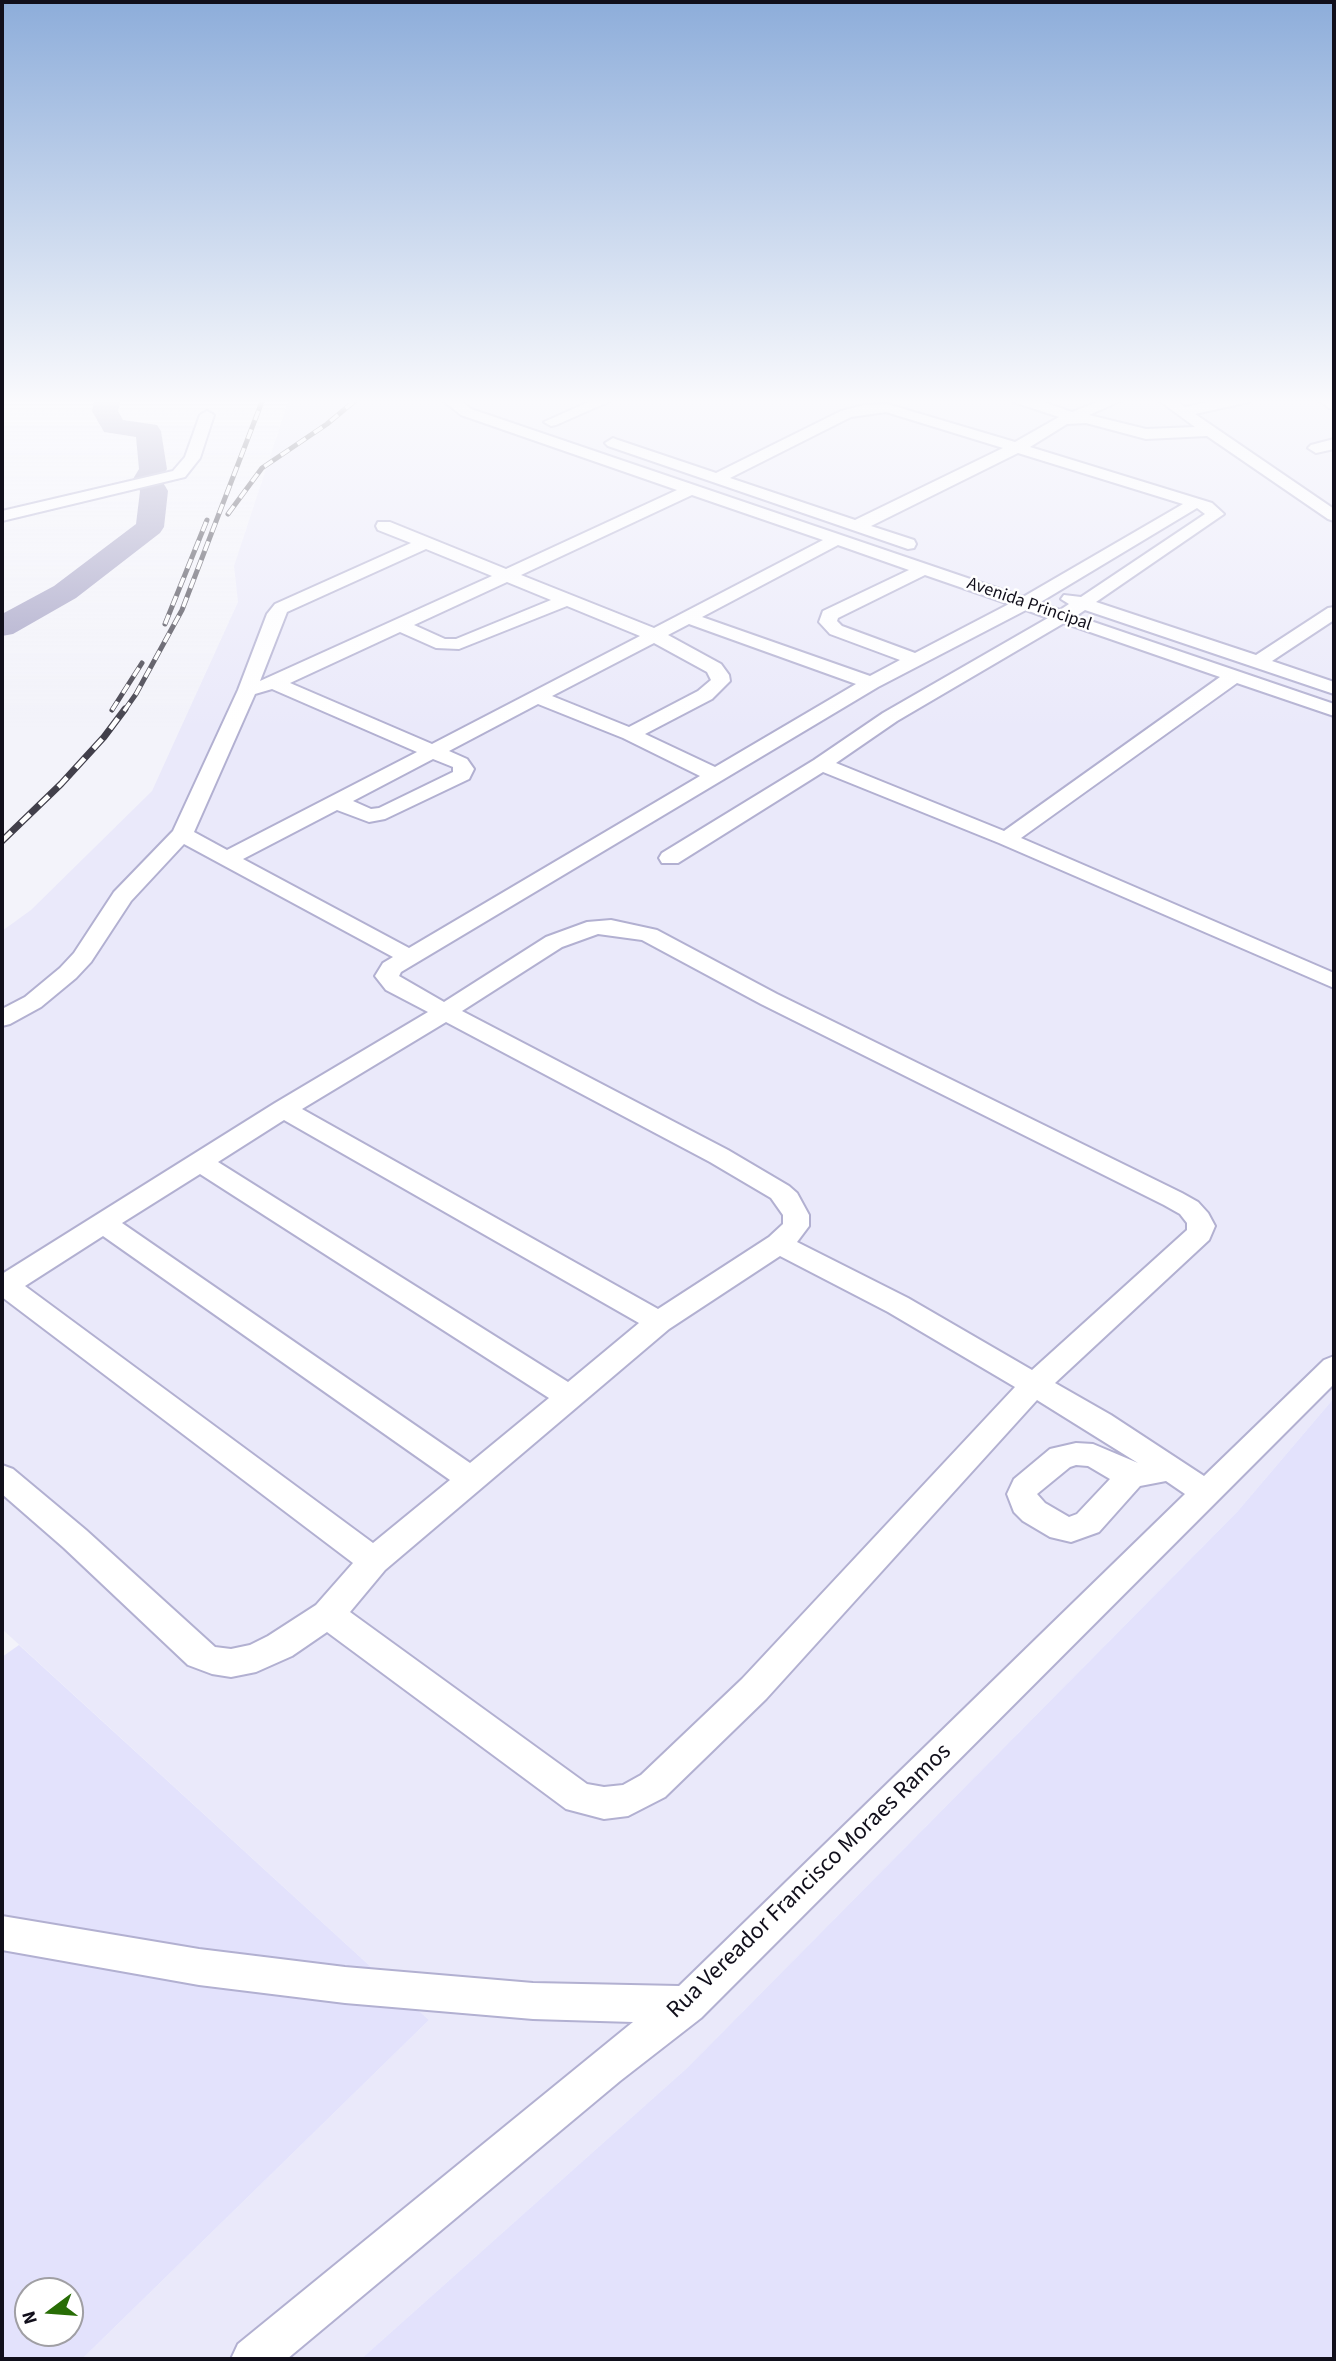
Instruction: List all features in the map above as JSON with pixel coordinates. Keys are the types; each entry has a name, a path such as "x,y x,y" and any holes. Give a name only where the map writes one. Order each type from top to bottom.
{"street":[{"path":"2,516 32,509"},
{"path":"247,690 274,683 649,509"},
{"path":"808,509 920,548"},
{"path":"857,526 891,509"},
{"path":"2,1477 75,1539 200,1655 231,1663 257,1658 328,1614 373,1561 659,1322 779,1244 796,1226 796,1215 788,1199 780,1192 719,1156 389,981 387,976 391,968 872,683 1031,593 1078,573 1185,509"},
{"path":"670,858 821,764 890,717 1062,617 1214,517 1215,511 1210,509"},
{"path":"384,526 654,635"},
{"path":"228,859 838,539"},
{"path":"2,1019 33,1002 68,973 83,957 122,897 159,855 182,834 247,690 276,614 281,608 423,544"},
{"path":"1118,549 1149,558"},
{"path":"916,660 836,630 828,622 829,615 925,569"},
{"path":"1078,573 1110,583"},
{"name":"Avenida Principal","path":"1031,593 1082,603 1334,688"},
{"path":"1258,662 1334,612"},
{"path":"688,618 872,683"},
{"path":"1006,839 1234,676"},
{"path":"537,696 630,734 717,776"},
{"path":"337,802 362,814 377,815 462,775 464,769 460,763 432,752"},
{"path":"821,764 1329,973"},
{"path":"182,834 409,957"},
{"path":"284,1109 659,1322"},
{"path":"199,1162 570,1397"},
{"path":"103,1223 472,1480"},
{"path":"779,1244 898,1305 1034,1385 1208,1494"},
{"path":"3,1286 373,1561"},
{"name":"Rua Vereador Francisco Moraes Ramos","path":"253,2359 596,2076 687,2005 1334,1367"},
{"path":"1131,1476 1170,1469"},
{"path":"2,1933 200,1967 345,1985 533,2001 687,2005"}],"lane":[{"name":"Avenida Principal","path":"751,509 925,569 1031,593 1062,617 1334,710"},
{"path":"400,625 442,643 459,644 566,600"},
{"path":"630,734 680,710 705,695 721,681 714,668 654,635"},
{"path":"274,683 432,752"},
{"path":"3,1286 284,1109 445,1012 527,958 573,933 595,927 611,927 649,935 769,999 1068,1145 1172,1199 1195,1213 1202,1226 1199,1234 1034,1385 754,1689 653,1786 628,1800 604,1803 579,1798 328,1614"}],"shaded area":[{"path":"253,509 1334,509 1334,1398 1237,1512 687,2068 361,2359 82,2359 429,2020 2,1629 2,931 31,910 152,791 238,602 234,566"},
{"path":"1334,1398 1334,2359 361,2359 687,2068 1237,1512"},
{"path":"19,1645 429,2020 82,2359 2,2359 2,1657"}],"waterway":[{"path":"2,627 65,592 150,527 152,509"}],"railway":[{"path":"124,711 182,610 221,509"},
{"path":"228,514 232,509"},
{"path":"165,624 207,520"},
{"path":"112,710 142,663"},
{"path":"2,841 61,784 104,737 125,709"}]}
